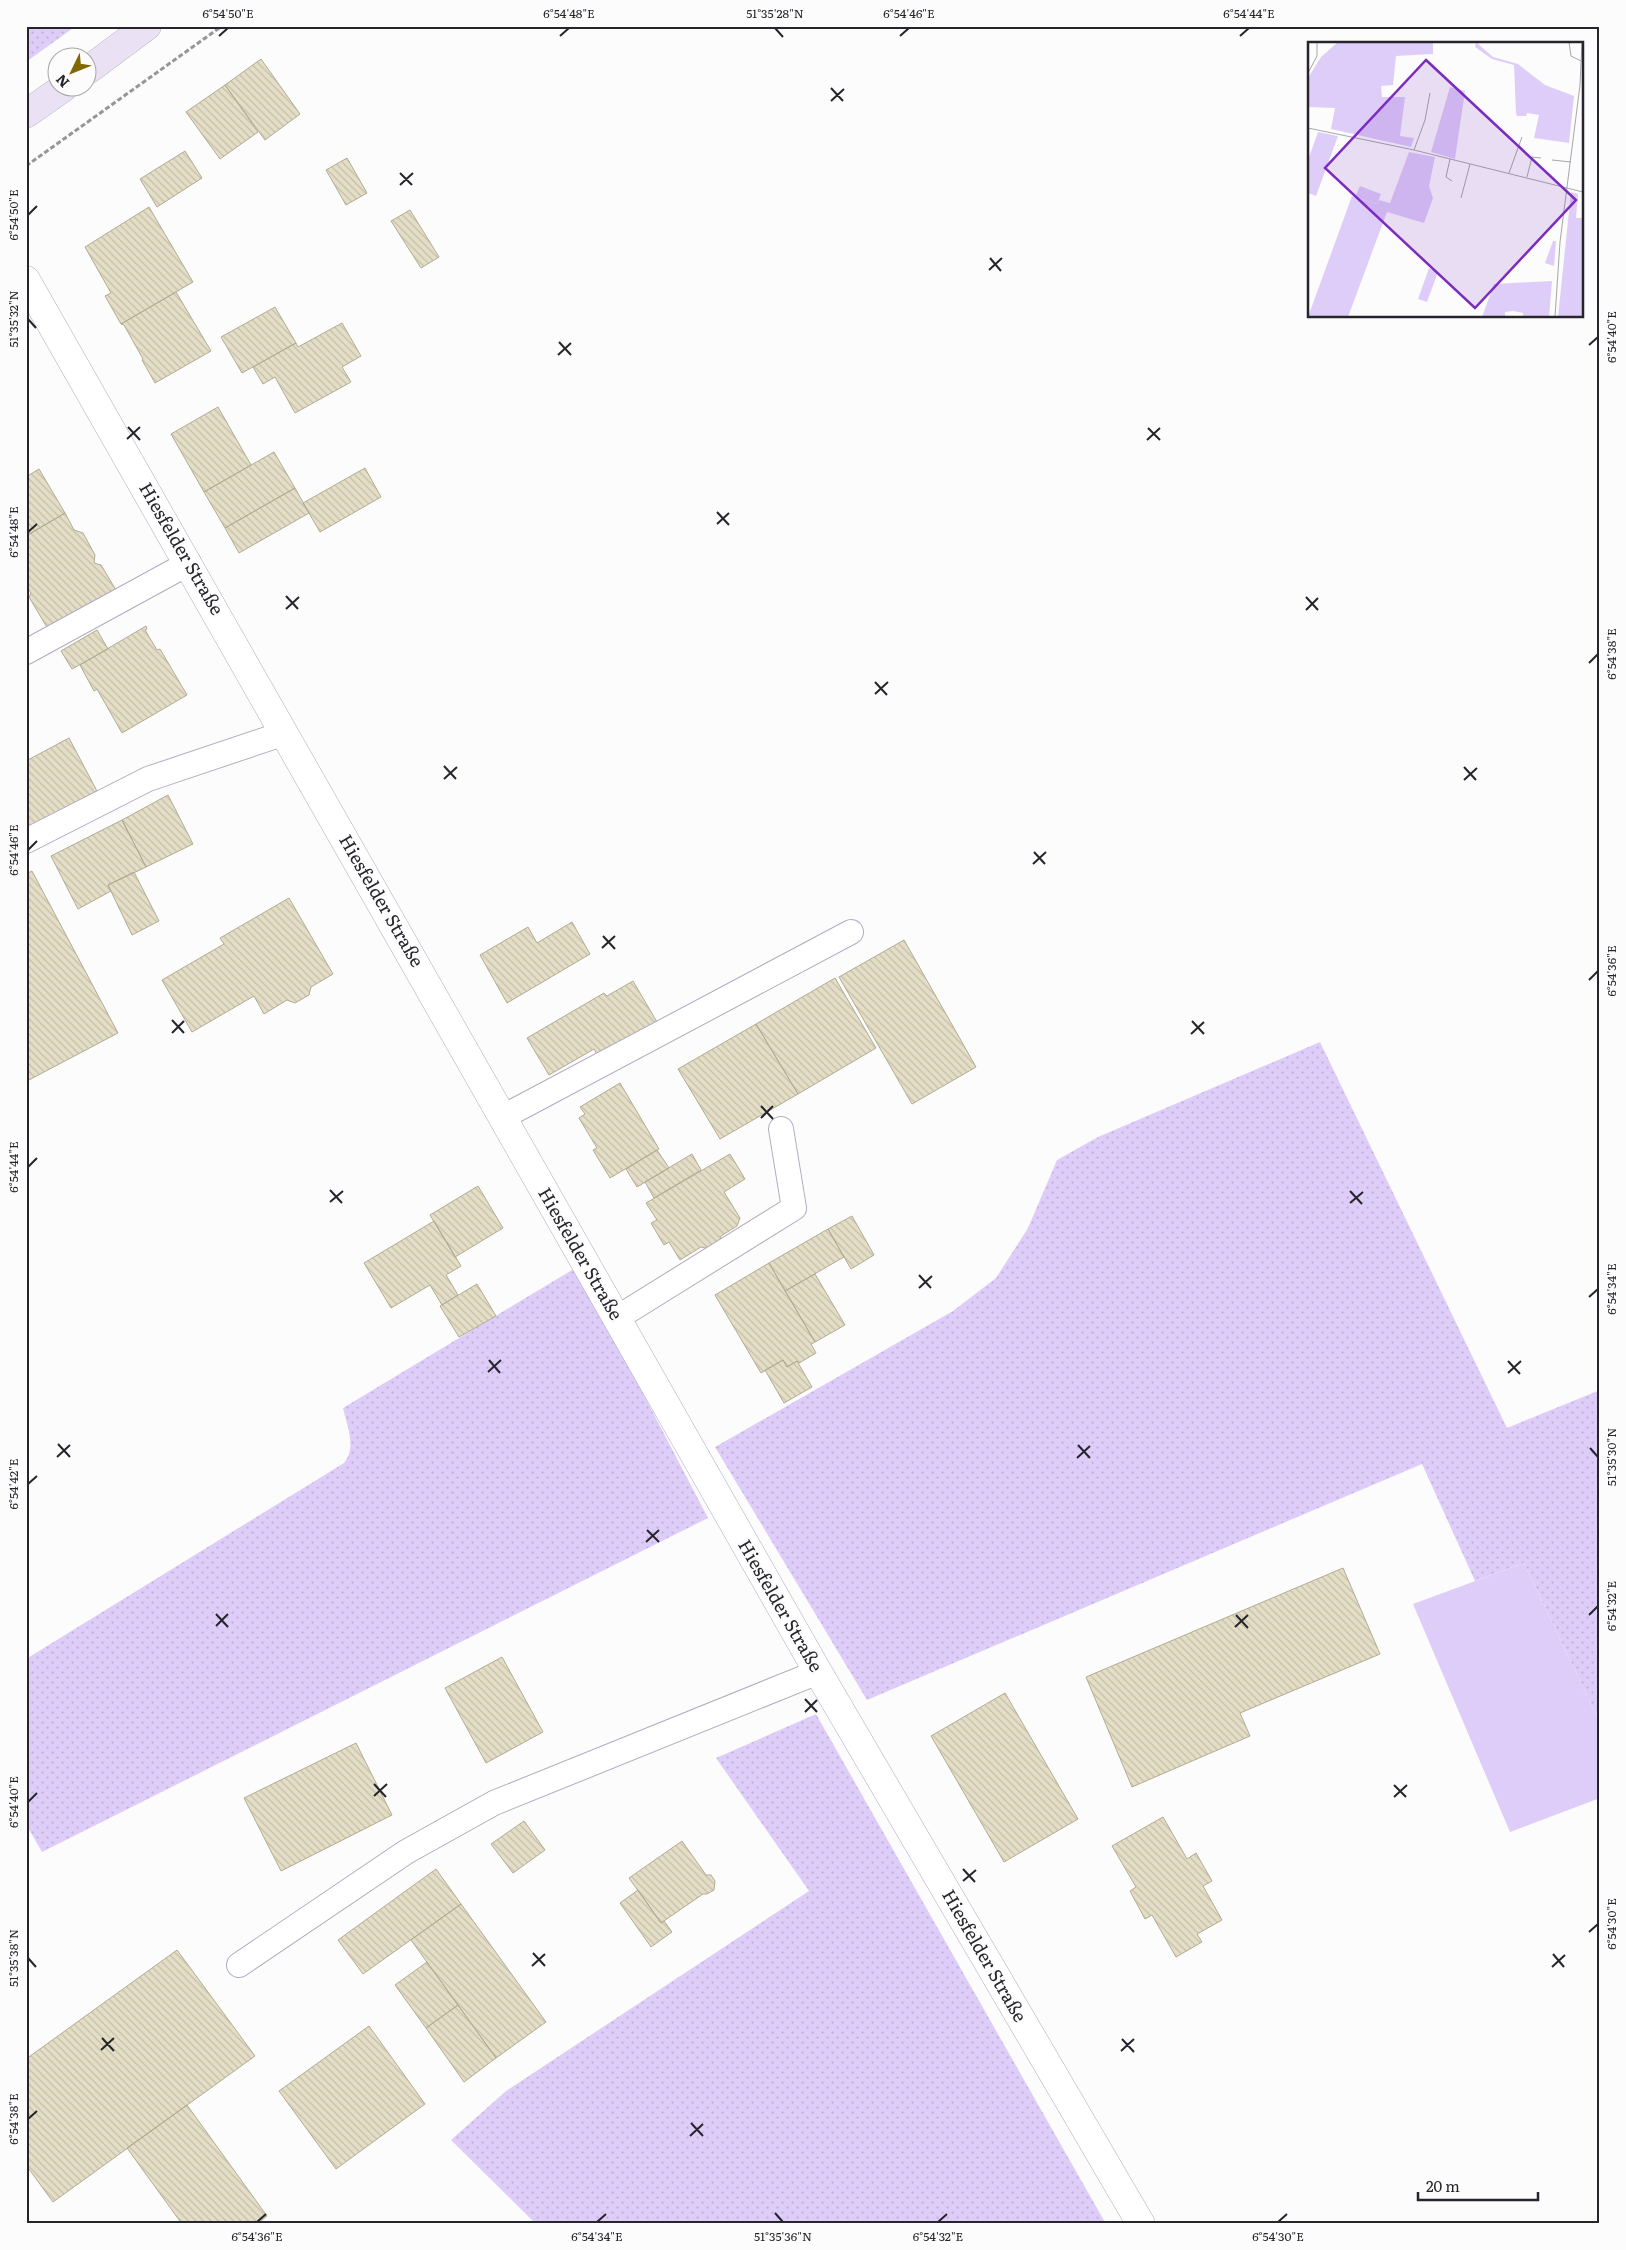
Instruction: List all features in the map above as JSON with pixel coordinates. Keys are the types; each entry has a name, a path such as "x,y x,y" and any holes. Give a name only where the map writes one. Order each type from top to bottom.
{"main road":[{"path":"98,63 148,26"},
{"path":"26,114 49,98"}],"street":[{"name":"Hiesfelder Straße","path":"26,280 189,563 818,1672 1141,2224"}],"lane":[{"path":"26,652 189,563"},
{"path":"26,841 148,779 285,733"},
{"path":"503,1116 851,932"},
{"path":"617,1318 794,1208 781,1128"},
{"path":"239,1965 406,1852 494,1803 818,1672"}],"path":[{"path":"26,166 222,26"}],"shaded area":[{"path":"26,26 76,26 26,62"},
{"path":"1320,1042 1507,1428 1600,1390 1600,1723 1524,1563 1475,1581 1422,1464 867,1700 715,1447 953,1311 996,1278 1028,1228 1057,1160 1098,1137"},
{"path":"577,1267 708,1518 42,1852 26,1824 26,1659 344,1463 350,1450 350,1436 343,1408"},
{"path":"1524,1563 1600,1723 1600,1798 1510,1832 1413,1604"},
{"path":"816,1714 1106,2224 536,2224 451,2140 506,2091 809,1891 716,1758"}],"building":[{"path":"261,59 300,114 265,140 225,85"},
{"path":"225,85 258,132 220,159 186,112"},
{"path":"185,151 202,178 157,207 140,179"},
{"path":"347,158 367,193 346,205 326,170"},
{"path":"149,207 193,282 121,324 105,296 111,293 85,247"},
{"path":"410,210 439,257 421,268 391,221"},
{"path":"176,292 211,351 155,383 124,325 121,324"},
{"path":"275,307 296,343 242,373 221,337"},
{"path":"342,323 361,356 342,367 351,382 295,413 275,377 263,384 253,367 296,343 298,347"},
{"path":"218,407 251,465 204,492 171,434"},
{"path":"274,452 295,488 225,528 204,492"},
{"path":"365,468 381,497 320,532 303,503"},
{"path":"39,469 65,513 26,536 26,477"},
{"path":"295,488 309,513 239,553 225,528"},
{"path":"65,513 74,530 83,533 95,555 94,563 101,565 116,590 48,629 29,597 31,593 26,585 26,536"},
{"path":"146,626 147,629 145,630 157,650 160,649 187,695 122,733 97,689 94,691 80,665"},
{"path":"97,630 108,649 72,669 61,651"},
{"path":"69,738 97,791 26,828 26,761"},
{"path":"168,795 193,844 146,867 122,820"},
{"path":"122,820 146,867 108,885 111,891 78,909 51,856"},
{"path":"32,871 118,1033 27,1081 26,874"},
{"path":"134,872 159,921 132,935 108,885"},
{"path":"289,898 333,974 311,987 309,995 295,1003 287,1000 264,1014 254,996 192,1032 162,980 224,944 220,938"},
{"path":"572,922 590,954 507,1003 480,955 528,927 537,943"},
{"path":"904,940 976,1067 912,1104 839,977"},
{"path":"835,978 876,1048 798,1094 756,1024"},
{"path":"633,981 657,1022 598,1056 594,1049 549,1075 527,1038 604,993 607,996"},
{"path":"756,1024 798,1094 720,1139 678,1069"},
{"path":"620,1083 659,1149 610,1178 593,1150 597,1148 579,1118 585,1114 580,1107"},
{"path":"657,1150 669,1168 637,1187 626,1169"},
{"path":"692,1154 701,1170 654,1198 645,1182"},
{"path":"730,1154 745,1179 724,1192 740,1218 737,1226 721,1236 719,1244 710,1249 701,1247 680,1260 669,1242 664,1245 651,1223 657,1220 646,1203"},
{"path":"478,1186 503,1228 455,1257 430,1215"},
{"path":"852,1216 874,1255 851,1269 828,1229"},
{"path":"434,1221 461,1266 446,1275 458,1295 442,1305 430,1285 391,1308 364,1263"},
{"path":"828,1229 844,1257 785,1291 769,1263"},
{"path":"769,1263 815,1342 811,1344 816,1353 799,1363 797,1361 787,1367 783,1360 761,1373 715,1295"},
{"path":"815,1274 845,1325 815,1342 785,1291"},
{"path":"477,1284 496,1316 459,1337 440,1306"},
{"path":"783,1360 787,1367 797,1361 812,1387 784,1403 765,1370"},
{"path":"1343,1568 1380,1654 1240,1713 1250,1736 1132,1787 1086,1677"},
{"path":"502,1657 543,1732 486,1763 445,1688"},
{"path":"1005,1693 1078,1819 1004,1862 931,1736"},
{"path":"356,1743 392,1815 281,1871 244,1798"},
{"path":"1163,1817 1187,1859 1196,1853 1212,1881 1203,1886 1222,1920 1197,1934 1202,1942 1176,1957 1152,1915 1145,1919 1130,1891 1136,1887 1112,1846"},
{"path":"524,1821 545,1850 513,1873 491,1844"},
{"path":"682,1841 706,1875 711,1875 715,1881 714,1890 703,1894 661,1923 629,1878"},
{"path":"436,1869 461,1904 363,1974 338,1940"},
{"path":"638,1890 661,1923 664,1921 672,1932 651,1947 620,1903"},
{"path":"461,1904 546,2022 496,2058 411,1940"},
{"path":"177,1950 255,2056 53,2202 26,2165 26,2059"},
{"path":"427,1962 458,2005 426,2028 395,1985"},
{"path":"458,2005 496,2058 464,2082 426,2028"},
{"path":"369,2026 425,2104 336,2169 279,2091"},
{"path":"187,2105 267,2216 257,2224 182,2224 127,2148"}]}
